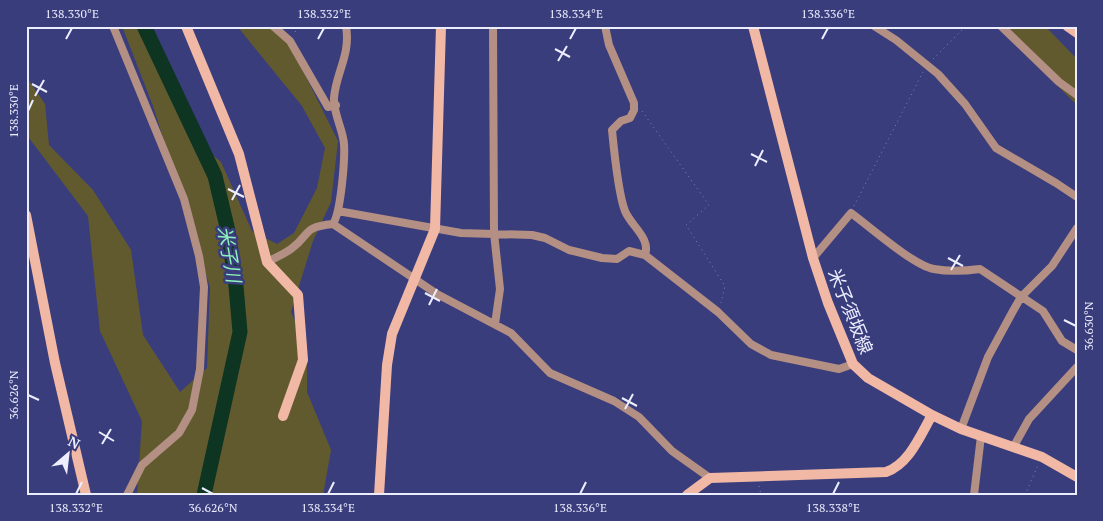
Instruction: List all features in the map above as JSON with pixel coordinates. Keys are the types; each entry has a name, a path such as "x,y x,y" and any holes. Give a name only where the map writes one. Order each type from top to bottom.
{"street":[{"path":"113,26 184,199 200,256 204,287 200,369 192,410 179,433 142,465 127,495"},
{"path":"186,26 239,154 267,262 298,295 303,360 283,416"},
{"path":"273,26 290,41 328,107 336,105"},
{"path":"333,224 338,211 344,143 334,99 348,42 346,26"},
{"path":"379,495 387,365 392,334 436,229 441,26"},
{"path":"493,26 494,233 500,289 495,324"},
{"path":"605,26 609,45 634,103 634,110 630,118 620,121 612,130 625,211 645,240 647,249 645,255"},
{"name":"米子須坂線","path":"753,26 813,258 828,303 853,364 868,378 932,415 961,429 1042,457 1077,477"},
{"path":"874,26 938,74 964,104 996,148 1056,183 1077,198"},
{"path":"1001,26 1058,82 1077,95"},
{"path":"1067,26 1077,34"},
{"path":"338,211 461,233 532,235 545,238 569,250 602,258 616,259 629,251 645,255 718,312 751,344 771,355 839,369 853,364"},
{"path":"813,258 850,212 918,262 932,269 959,271 980,269 1043,311 1062,340 1077,350"},
{"path":"26,215 56,363 86,495"},
{"path":"267,262 292,248 306,232 316,226 333,224 415,277 437,294 511,332 550,373 614,401 639,417 672,451 710,478"},
{"path":"961,429 988,357 1021,297 1052,266 1077,228"},
{"path":"1014,446 1029,419 1077,367"},
{"path":"686,495 710,478 886,472 898,468 932,415"},
{"path":"974,495 982,436"}],"path":[{"path":"850,212 927,65 966,26"},
{"path":"634,110 644,111 709,205 686,225 725,286 718,312"},
{"path":"1025,495 1042,457"}],"shaded area":[{"path":"122,26 142,26 186,132 221,162 252,231 277,244 294,233 317,188 325,148 302,106 237,26 268,26 290,45 338,141 331,202 313,241 291,312 307,347 307,392 331,450 323,495 137,495 142,421 100,331 88,216 26,134 26,76 45,104 49,145 93,190 131,250 143,335 180,392 207,368 210,287 153,106"},
{"path":"997,26 1045,26 1077,59 1077,105"}],"waterway":[{"name":"米子川","path":"144,26 215,176 228,231 236,286 240,332 204,495"}]}
